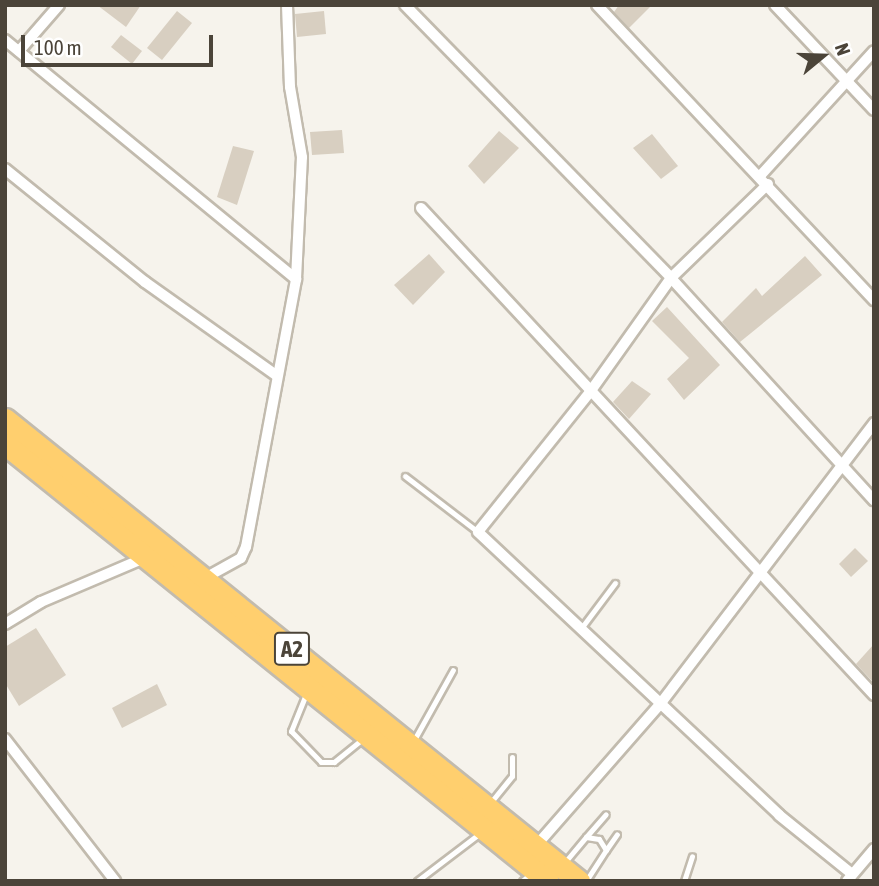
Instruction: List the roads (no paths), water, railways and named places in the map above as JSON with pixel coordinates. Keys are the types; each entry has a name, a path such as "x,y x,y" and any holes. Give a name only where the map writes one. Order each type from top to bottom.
{"highway":[{"name":"A2","path":"5,419 535,847 541,875"},
{"name":"A2","path":"8,450 541,875 579,881"}],"street":[{"path":"19,51 58,5"},
{"path":"205,578 242,558 246,547 276,374 296,279 302,157 290,87 287,5"},
{"path":"405,5 671,278 874,500"},
{"path":"597,5 874,300"},
{"path":"775,5 874,110"},
{"path":"5,40 296,279"},
{"path":"874,51 764,180 671,278 590,392 478,532 582,626 779,815 849,878 874,849"},
{"path":"5,169 145,282 276,374"},
{"path":"421,208 759,576 874,695"},
{"path":"535,847 661,703 759,576 840,464 874,424"},
{"path":"5,624 41,602 144,558"},
{"path":"5,739 115,881"}],"lane":[{"path":"405,476 478,532"},
{"path":"582,626 615,583"},
{"path":"410,745 453,670"},
{"path":"309,688 291,732 321,762 334,762 368,735"},
{"path":"487,808 512,776 512,757"},
{"path":"541,875 584,839 606,814"},
{"path":"417,881 485,830"},
{"path":"586,881 617,834"},
{"path":"584,839 599,839 606,850"},
{"path":"684,881 692,856"}]}
